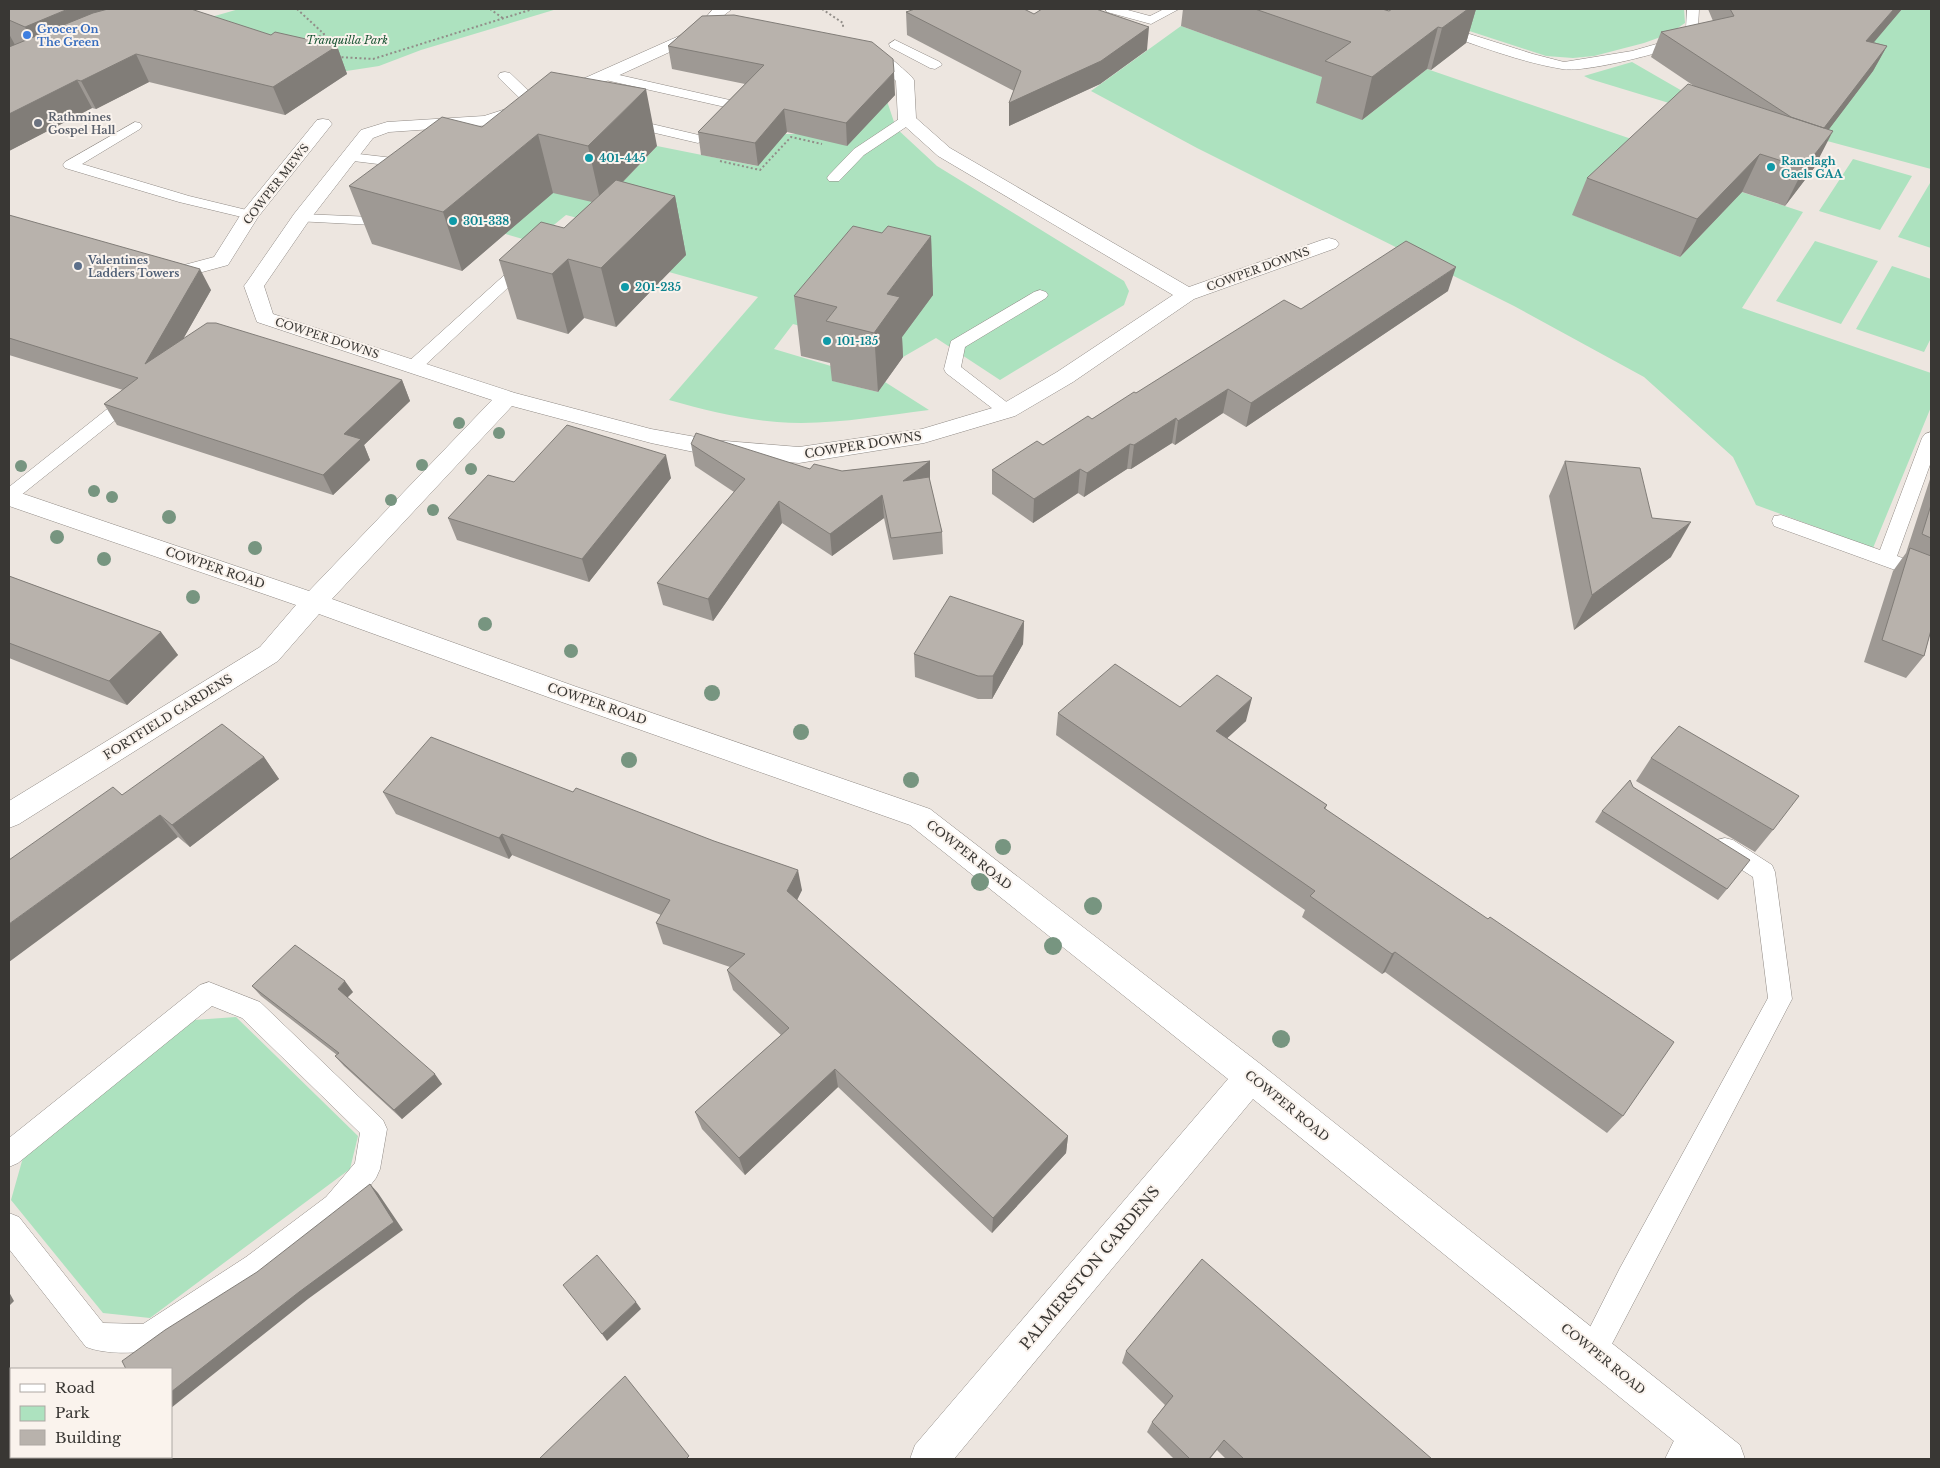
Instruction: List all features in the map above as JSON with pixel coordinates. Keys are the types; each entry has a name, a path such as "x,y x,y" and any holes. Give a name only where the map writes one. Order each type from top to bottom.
{"street":[{"path":"704,31 717,13 724,9"},
{"path":"704,31 722,31"},
{"name":"COWPER DOWNS","path":"704,31 606,76 540,103 486,121 387,127 367,134 301,218 254,286 264,318 507,398 651,436 713,448 798,455 924,436 1007,412 1066,377 1188,295 1329,244"},
{"path":"840,40 884,61 905,80 907,120 944,152 1188,295"},
{"name":"COWPER MEWS","path":"139,258 184,271 221,261 250,215 323,124"},
{"path":"314,602 507,398"},
{"name":"COWPER ROAD","path":"9,497 314,602 565,693 920,816 1252,1078 1726,1459"},
{"name":"FORTFIELD GARDENS","path":"9,816 269,654 314,602"},
{"name":"PALMERSTON GARDENS","path":"929,1459 1252,1078"}],"lane":[{"path":"1111,9 1151,20 1173,9"},
{"path":"1427,24 1528,57 1564,66 1634,55 1672,44 1692,28 1693,9"},
{"path":"895,44 935,65"},
{"path":"884,61 907,51"},
{"path":"505,76 540,103 565,107"},
{"path":"606,76 734,105"},
{"path":"612,118 698,139"},
{"path":"834,178 860,152 907,120"},
{"path":"134,126 70,165 184,199 250,215"},
{"path":"350,157 427,166"},
{"path":"301,218 372,221"},
{"path":"414,366 529,260 544,264"},
{"path":"1007,412 952,369 957,345 1040,295"},
{"path":"9,497 122,406"},
{"path":"1886,560 1931,438"},
{"path":"1781,521 1931,576"},
{"path":"1593,1351 1630,1278 1780,999 1764,872 1708,836"},
{"path":"9,1154 209,992 251,1010 374,1129 368,1169 336,1208 256,1266 146,1338 96,1337 9,1227"},
{"path":"1680,1459 1694,1433"}],"path":[{"path":"298,9 297,11 324,34 306,43"},
{"path":"490,9 504,19"},
{"path":"334,57 373,59 533,9"},
{"path":"822,9 843,23 840,40"},
{"path":"698,139 685,152 760,170 791,137 860,152"}],"green space":[{"name":"Tranquilla Park","path":"239,9 557,9 421,50 379,66 340,72 180,26"},
{"path":"1402,9 1684,9 1685,23 1669,34 1644,43 1594,56 1573,58 1546,56"},
{"path":"1902,9 1931,9 1931,169 1731,115 1840,62"},
{"path":"1181,26 1342,84 1362,120 1427,69 1649,145 1573,215 1680,257 1713,222 1714,183 1803,212 1742,308 1931,373 1931,407 1873,548 1756,505 1733,457 1644,377 1514,306 1197,148 1091,91"},
{"path":"1632,62 1684,92 1669,103 1584,76"},
{"path":"883,89 896,128 937,166 1124,281 1129,291 1124,305 1000,380 936,338 903,357 897,343 825,333 793,324 774,349 841,369 833,381 878,392 885,382 929,410 834,422 796,423 763,421 723,414 669,400 758,297 669,272 674,243 566,215 533,242 474,225 545,191 640,164 657,146 757,166 785,134 794,134"},
{"path":"1853,159 1912,176 1880,230 1819,211"},
{"path":"1931,183 1931,248 1898,237"},
{"path":"1815,241 1878,261 1841,324 1776,301"},
{"path":"1892,266 1931,279 1931,338 1924,352 1856,329"},
{"path":"236,1017 358,1136 350,1169 150,1318 103,1313 11,1200 24,1154 194,1020"}],"building":[{"path":"9,9 68,9 25,27 9,20"},
{"path":"108,9 191,9 271,35 275,32 337,46 273,87 136,54 81,81 77,80 9,114 9,47 93,13"},
{"path":"915,9 1024,9 1034,14 1042,9 1096,9 1149,27 1101,61 1009,103 1021,71 906,12"},
{"path":"1255,9 1382,9 1389,11 1392,9 1468,9 1442,28 1438,27 1372,77 1325,61 1351,42"},
{"path":"1730,9 1894,9 1866,41 1887,46 1824,128 1791,117 1661,32 1734,16"},
{"path":"734,15 872,42 893,59 894,72 846,123 784,109 755,143 698,132 764,65 668,46 702,16"},
{"path":"551,72 646,89 588,146 538,134 443,212 349,186 442,117 482,127"},
{"path":"1688,84 1833,131 1804,168 1760,154 1697,219 1587,178"},
{"path":"616,180 675,196 601,268 568,259 552,274 499,260 541,222 564,228"},
{"path":"9,215 200,269 145,364 207,323 216,323 402,380 344,434 361,439 323,475 104,404 138,378 9,338"},
{"path":"853,226 882,233 888,226 931,236 887,294 900,297 874,333 826,321 837,307 794,296"},
{"path":"1406,241 1456,267 1251,403 1228,389 1178,421 1176,418 1134,445 1130,444 1087,473 1080,469 1034,499 992,470 1037,441 1043,445 1088,416 1092,419 1284,300 1301,309"},
{"path":"567,425 666,455 582,559 448,518 488,475 514,482"},
{"path":"696,433 810,469 814,464 842,471 930,461 903,481 929,477 942,532 891,538 882,495 830,534 779,501 708,599 657,583 745,479 691,444"},
{"path":"1565,461 1640,468 1652,518 1691,522 1592,595"},
{"path":"1931,505 1931,538 1922,534"},
{"path":"1910,548 1931,556 1931,630 1924,656 1882,640"},
{"path":"9,576 161,632 109,681 9,643"},
{"path":"950,596 1024,621 993,676 978,676 914,654"},
{"path":"1115,664 1180,707 1217,675 1252,698 1216,731 1327,805 1324,808 1488,919 1490,917 1674,1042 1623,1116 1395,952 1392,954 1310,896 1315,891 1058,713"},
{"path":"222,724 264,757 172,825 160,815 9,924 9,860 113,787 122,795"},
{"path":"1679,726 1799,796 1773,830 1651,758"},
{"path":"431,737 573,792 576,788 714,841 798,870 787,891 1068,1136 993,1218 835,1069 739,1158 695,1112 789,1028 727,970 745,954 656,923 670,900 502,834 499,838 383,792"},
{"path":"1630,780 1633,787 1750,860 1727,889 1602,811"},
{"path":"295,945 345,981 338,989 435,1074 394,1110 335,1056 339,1053 252,986"},
{"path":"370,1184 394,1222 299,1292 172,1391 172,1368 126,1368 122,1361 165,1330 257,1272"},
{"path":"597,1255 636,1302 602,1334 563,1285"},
{"path":"1202,1259 1432,1459 1244,1459 1224,1440 1209,1459 1190,1459 1152,1422 1173,1396 1126,1351"},
{"path":"625,1376 689,1456 686,1459 539,1459"}],"place":[{"name":"Grocer On The Green","path":"27,35"},
{"name":"Rathmines Gospel Hall","path":"38,123"},
{"name":"401-445","path":"589,158"},
{"name":"Ranelagh Gaels GAA","path":"1771,167"},
{"name":"301-338","path":"453,221"},
{"name":"Valentines Ladders Towers","path":"78,266"},
{"name":"201-235","path":"625,287"},
{"name":"101-135","path":"827,341"}]}
